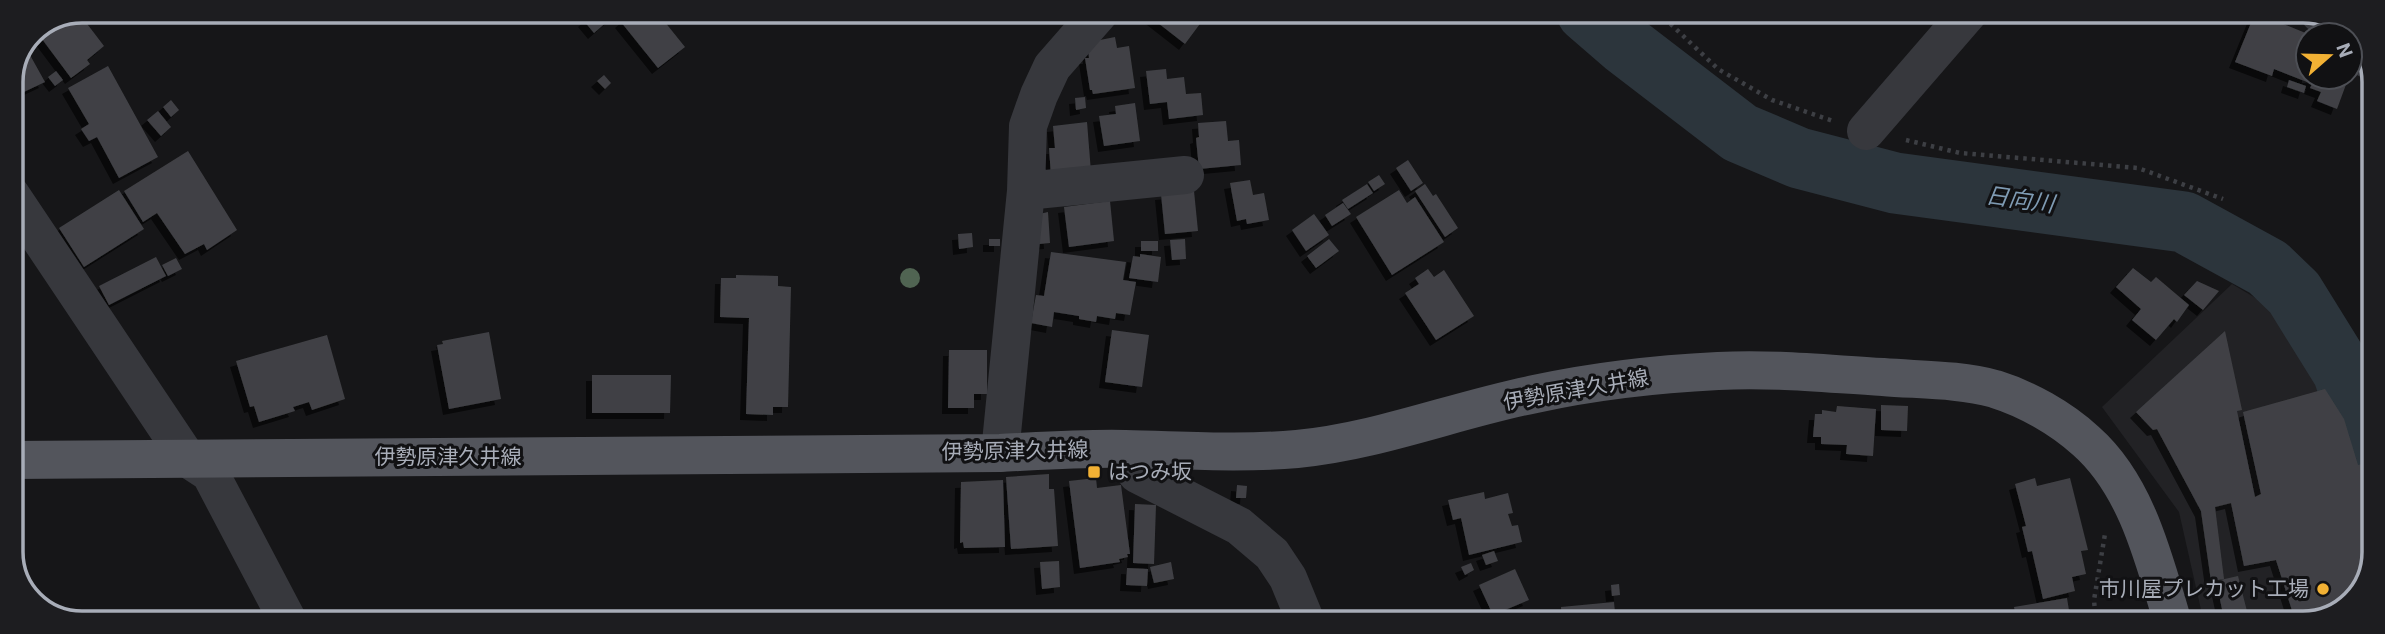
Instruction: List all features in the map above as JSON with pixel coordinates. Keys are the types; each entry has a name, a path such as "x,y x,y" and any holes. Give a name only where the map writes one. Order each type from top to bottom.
{"main road":[{"name":"伊勢原津久井線","path":"23,460 1297,449 1369,437 1534,394 1649,376 1721,371 1808,372 1957,383 1993,389 2027,402 2056,419 2087,442 2119,480 2139,520 2169,611"}],"street":[{"path":"1000,453 1026,191 1028,126 1038,95 1052,67 1090,23"},
{"path":"1866,131 1959,23"},
{"path":"1026,191 1165,167"},
{"path":"23,214 187,458 210,473 283,611"},
{"path":"1120,449 1137,474 1239,526 1272,554 1287,578 1301,611"}],"path":[{"path":"1670,23 1718,69 1761,93 1821,118 1960,153 2138,168 2223,199"},
{"path":"2095,611 2094,600 2108,512 2129,499"}],"shaded area":[{"path":"2232,284 2274,309 2338,381 2362,450 2362,552 2360,568 2352,585 2339,599 2311,611 2201,611 2179,512 2102,407"}],"building":[{"path":"86,23 104,46 87,60 90,64 71,78 42,39 59,27"},
{"path":"586,23 606,23 594,33"},
{"path":"622,23 666,23 685,47 658,68"},
{"path":"1158,23 1201,23 1185,44"},
{"path":"2251,23 2281,23 2294,28 2294,77 2274,69 2272,76 2235,62"},
{"path":"1115,37 1117,48 1129,46 1135,88 1093,94 1085,58 1089,58 1090,42"},
{"path":"30,54 45,82 23,92 24,70"},
{"path":"108,66 158,157 119,178 97,137 89,141 81,129 89,124 68,88"},
{"path":"1166,69 1167,79 1184,77 1186,94 1201,93 1203,115 1169,119 1167,102 1150,104 1146,71"},
{"path":"56,71 63,80 55,86 48,77"},
{"path":"604,75 611,83 605,89 597,81"},
{"path":"2289,80 2294,82 2294,89 2287,87"},
{"path":"2318,91 2344,91 2337,109 2317,101 2321,92"},
{"path":"1085,97 1086,108 1076,110 1075,98"},
{"path":"171,100 179,110 171,117 163,107"},
{"path":"1135,103 1140,141 1104,146 1099,116 1116,114 1115,106"},
{"path":"158,111 171,127 161,136 147,120"},
{"path":"1226,121 1228,141 1239,140 1241,165 1199,169 1196,138 1199,137 1198,123"},
{"path":"1087,122 1091,172 1051,176 1049,148 1055,148 1053,126"},
{"path":"188,151 237,230 207,250 204,244 185,254 157,213 143,222 124,191"},
{"path":"1408,160 1423,183 1411,191 1396,168"},
{"path":"1379,175 1385,184 1374,191 1368,182"},
{"path":"1250,180 1253,195 1264,193 1269,220 1247,224 1246,219 1237,221 1230,183"},
{"path":"1367,184 1373,193 1348,209 1342,200"},
{"path":"1425,184 1433,196 1436,194 1458,228 1445,237 1415,191"},
{"path":"119,190 144,229 84,267 59,228"},
{"path":"1399,190 1407,203 1415,197 1444,242 1392,275 1356,217"},
{"path":"1194,191 1198,231 1165,234 1161,194"},
{"path":"1110,201 1114,241 1069,247 1064,207"},
{"path":"1343,203 1351,214 1332,226 1325,215"},
{"path":"1048,212 1050,243 1039,244 1035,215"},
{"path":"1314,214 1329,235 1306,251 1292,230"},
{"path":"972,233 973,247 959,249 958,234"},
{"path":"989,239 1000,239 1000,246 989,246"},
{"path":"1185,239 1186,259 1172,260 1170,240"},
{"path":"1329,239 1339,251 1316,268 1307,256"},
{"path":"1141,241 1158,241 1158,251 1141,251"},
{"path":"1051,252 1126,262 1123,280 1136,282 1130,315 1116,313 1115,319 1097,316 1096,322 1054,312 1052,327 1031,323 1036,295 1044,296"},
{"path":"1140,254 1161,257 1158,282 1129,278 1133,256 1140,257"},
{"path":"156,257 166,276 109,305 99,286"},
{"path":"176,258 182,269 168,276 162,265"},
{"path":"2133,268 2151,282 2156,277 2189,305 2177,322 2174,319 2156,340 2132,320 2141,309 2116,287"},
{"path":"1428,269 1434,277 1444,270 1474,316 1436,340 1405,293 1419,284 1415,278"},
{"path":"736,275 778,276 778,286 791,287 788,407 773,407 773,415 746,414 749,318 720,317 721,278 736,278"},
{"path":"2197,281 2219,291 2203,310 2184,295"},
{"path":"1112,330 1149,335 1142,387 1105,382"},
{"path":"2225,331 2242,410 2237,411 2255,497 2261,494 2243,412 2325,389 2344,419 2358,465 2362,464 2360,568 2345,594 2322,608 2292,611 2276,560 2244,566 2231,503 2215,507 2224,579 2211,581 2201,511 2157,429 2153,430 2136,412"},
{"path":"489,332 501,399 449,409 437,345 443,344 442,341"},
{"path":"327,335 345,399 312,410 309,402 293,407 295,411 259,422 254,406 250,407 236,361"},
{"path":"949,350 987,350 987,394 974,394 974,408 948,408"},
{"path":"592,375 671,375 670,413 592,413"},
{"path":"1881,405 1908,406 1907,431 1881,430"},
{"path":"1837,406 1876,409 1873,456 1846,454 1847,445 1821,444 1821,437 1813,437 1815,414 1822,414 1822,410 1836,412"},
{"path":"1049,474 1049,489 1054,489 1058,546 1011,549 1006,477"},
{"path":"1096,478 1097,488 1121,485 1130,554 1119,559 1120,562 1080,568 1069,481"},
{"path":"2035,478 2037,486 2070,478 2088,550 2081,551 2086,574 2072,577 2075,591 2043,599 2032,551 2028,552 2022,527 2026,526 2015,484"},
{"path":"1003,480 1005,547 964,548 963,542 960,543 961,482"},
{"path":"1237,485 1247,486 1246,498 1236,498"},
{"path":"1484,492 1485,499 1508,493 1513,513 1508,514 1512,526 1518,525 1522,542 1469,555 1461,518 1453,520 1448,500"},
{"path":"1135,504 1156,505 1154,564 1133,563"},
{"path":"1494,551 1498,561 1486,565 1482,555"},
{"path":"1059,561 1060,587 1042,589 1040,562"},
{"path":"1171,562 1174,579 1154,583 1150,567"},
{"path":"1471,563 1474,570 1465,575 1461,567"},
{"path":"1127,568 1148,569 1147,586 1126,585"},
{"path":"1515,569 1529,600 1503,611 1491,611 1479,585"},
{"path":"2238,576 2247,611 2222,611 2216,581"},
{"path":"1619,584 1620,595 1612,596 1611,585"},
{"path":"2067,598 2069,611 2015,611 2014,607"},
{"path":"1614,602 1615,611 1561,611 1561,607"}],"waterway":[{"name":"日向川","path":"1600,23 1740,133 1799,158 1895,183 2184,222 2268,268 2294,293 2343,372 2362,428"}],"place":[{"name":"はつみ坂","path":"1094,472"},
{"name":"市川屋プレカット工場","path":"2323,589"}]}
